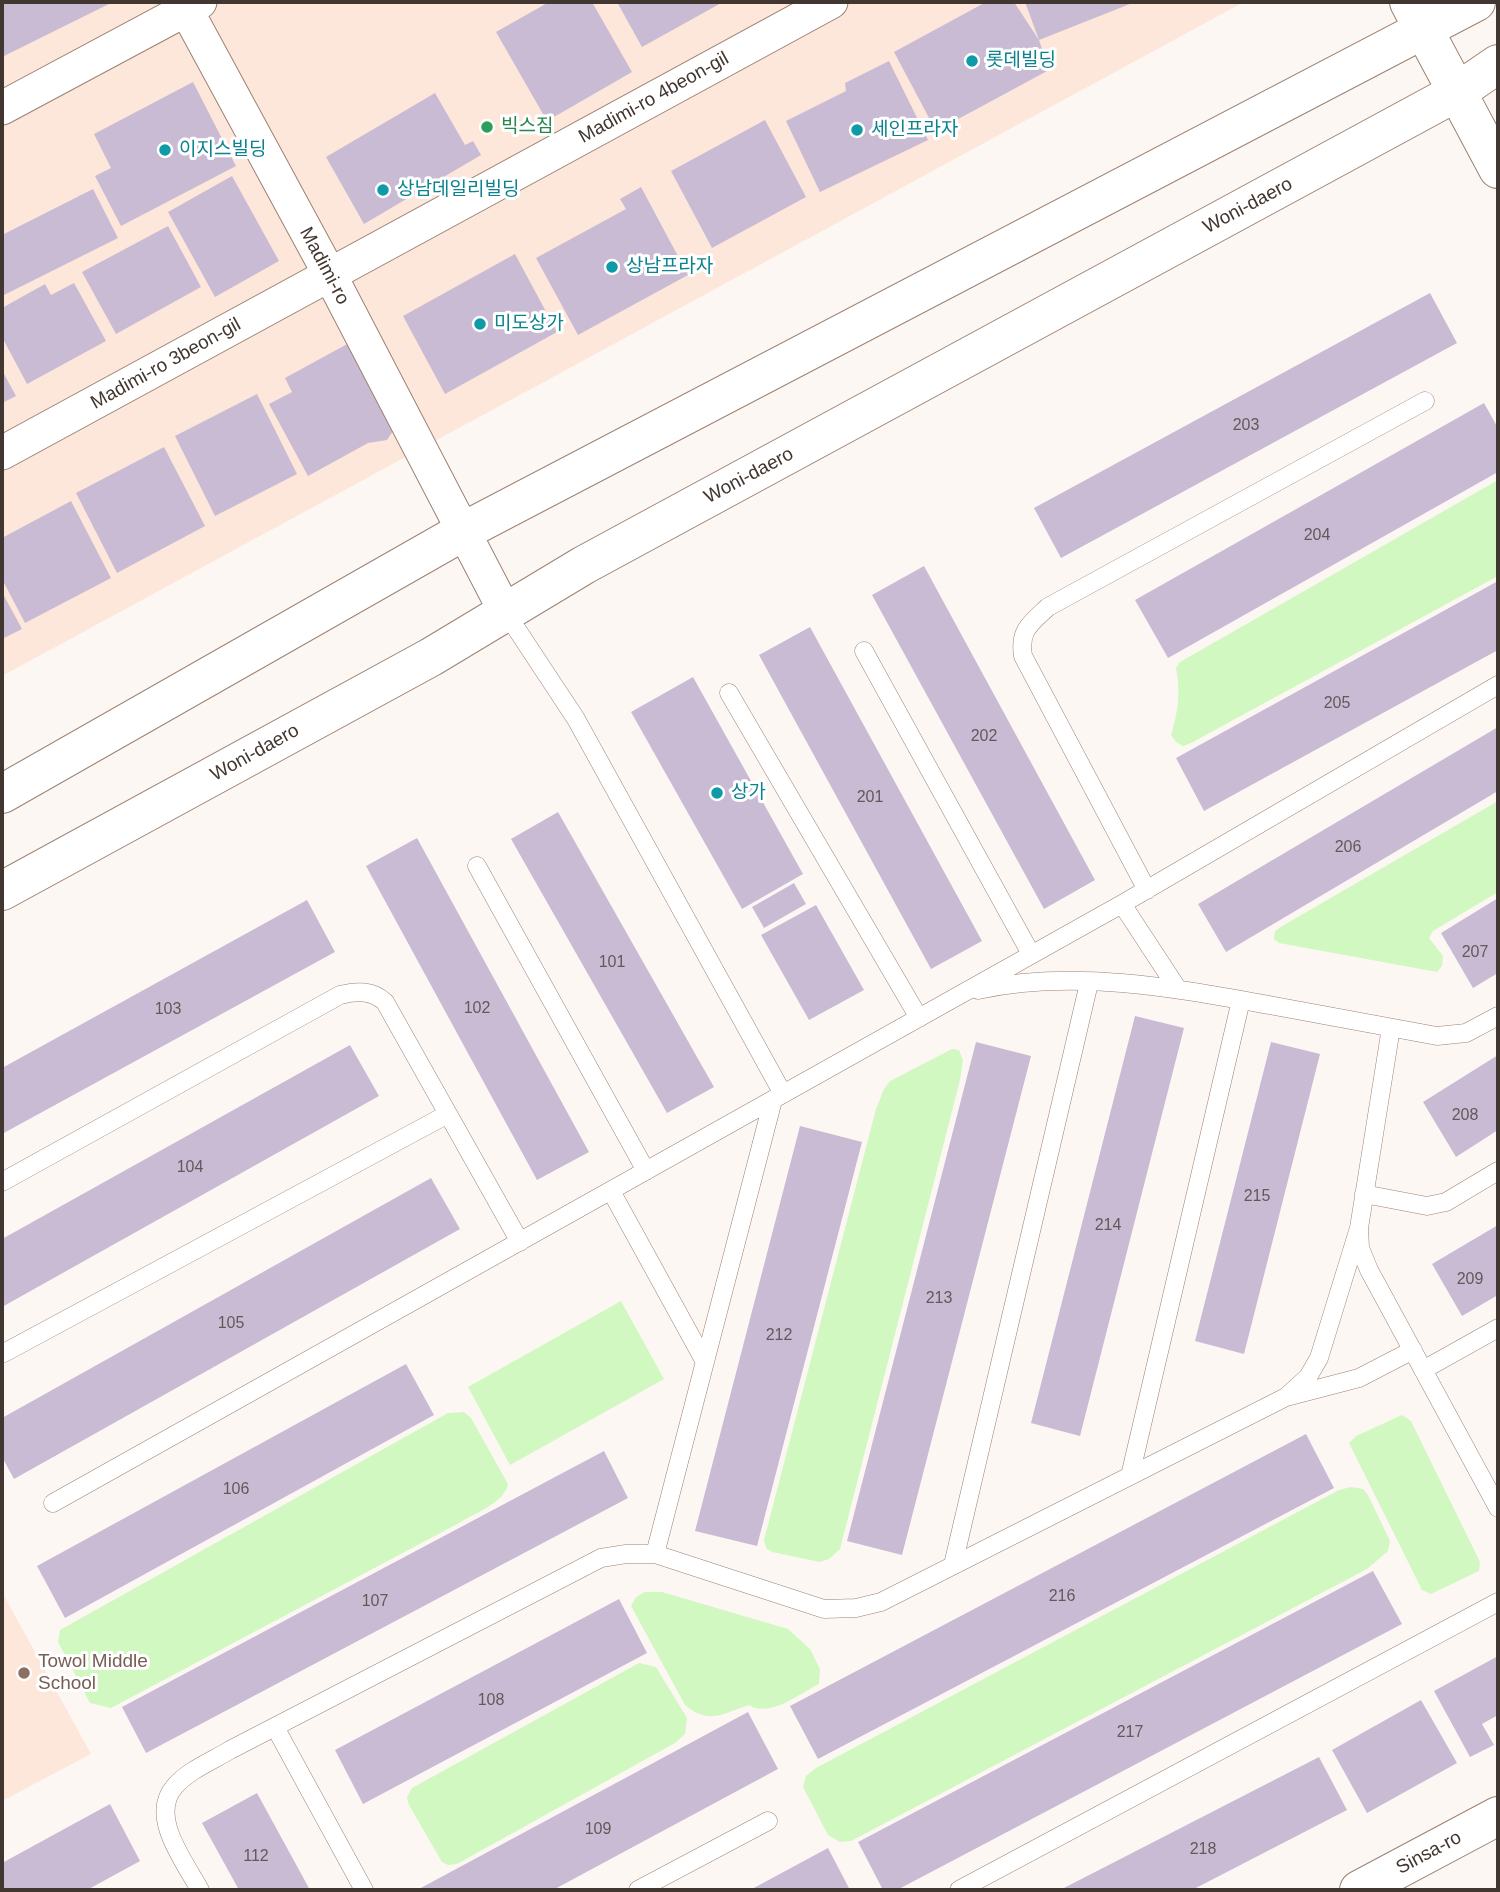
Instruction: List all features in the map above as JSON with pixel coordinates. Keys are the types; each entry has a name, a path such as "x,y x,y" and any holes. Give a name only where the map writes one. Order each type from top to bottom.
{"main road":[{"path":"2,794 464,531 1416,15 1476,2"},
{"path":"1487,2 1498,4"},
{"path":"1416,15 1498,169"},
{"name":"Woni-daero","path":"2,891 419,664 584,565 1457,92 1498,64"},
{"name":"Sinsa-ro","path":"1359,1890 1498,1816"}],"street":[{"name":"Madimi-ro 4beon-gil","path":"330,275 831,2"},
{"name":"Madimi-ro","path":"189,4 506,613"},
{"path":"2,108 189,4"},
{"name":"Madimi-ro 3beon-gil","path":"2,453 330,275"}],"lane":[{"path":"1147,890 1023,656 1021,641 1028,626 1048,607 1425,401"},
{"path":"506,613 576,719 778,1097 655,1554"},
{"path":"864,651 1031,954"},
{"path":"53,1503 1147,890 1498,685"},
{"path":"729,693 919,1018"},
{"path":"477,866 646,1171"},
{"path":"1122,904 1177,988"},
{"path":"961,994 1027,983 1177,988 1437,1036 1466,1033 1498,1016"},
{"path":"953,1565 1088,983"},
{"path":"2,1182 340,995 356,992 377,995 386,1002 520,1242"},
{"path":"1130,1476 1241,1000"},
{"path":"1286,1397 1308,1377 1319,1358 1359,1228 1391,1028"},
{"path":"2,1354 448,1114"},
{"path":"1364,1194 1427,1206 1446,1202 1498,1171"},
{"path":"611,1191 705,1362"},
{"path":"1359,1228 1360,1248 1370,1270 1495,1496"},
{"path":"1423,1370 1498,1328"},
{"path":"193,1888 167,1828 164,1805 174,1787 193,1771 601,1558 626,1554 655,1554 824,1609 856,1608 881,1602 1286,1397 1360,1378 1413,1350"},
{"path":"959,1890 1498,1602"},
{"path":"275,1727 363,1890"},
{"path":"638,1890 768,1821"}],"shaded area":[{"path":"2,2 1244,2 2,676"},
{"name":"Towol Middle School","path":"2,1592 91,1754 2,1801"}],"green space":[{"path":"1498,480 1498,576 1191,743 1183,746 1176,742 1171,735 1178,702 1176,668 1180,662"},
{"path":"1498,801 1498,892 1433,931 1429,938 1443,956 1442,966 1437,972 1279,943 1274,939 1275,931 1284,925"},
{"path":"952,1049 959,1050 963,1060 960,1080 840,1549 829,1559 820,1562 772,1552 766,1548 764,1540 876,1109 890,1081"},
{"path":"621,1301 664,1379 510,1465 468,1387"},
{"path":"464,1412 471,1418 508,1484 496,1501 111,1708 90,1703 58,1642 60,1630 448,1413"},
{"path":"1402,1415 1411,1421 1480,1562 1479,1571 1431,1594 1422,1590 1349,1443 1356,1436"},
{"path":"1351,1487 1363,1489 1368,1495 1390,1541 1388,1551 1367,1569 851,1841 840,1842 828,1835 803,1787 806,1776 816,1768 1339,1490"},
{"path":"645,1592 662,1592 788,1629 810,1649 820,1669 819,1684 775,1707 766,1709 749,1705 716,1716 701,1715 685,1705 631,1606 636,1597"},
{"path":"639,1663 656,1667 687,1718 685,1734 675,1743 457,1864 448,1865 442,1862 409,1805 407,1797 412,1788"}],"building":[{"path":"2,2 113,2 2,57"},
{"path":"549,2 592,2 632,72 547,121 496,32"},
{"path":"617,2 723,2 642,47"},
{"name":"롯데빌딩","path":"986,2 1014,2 1039,40 1049,70 936,131 894,52"},
{"path":"1025,2 1135,2 1039,40"},
{"name":"세인프라자","path":"889,61 928,140 820,192 786,121 846,91 845,83"},
{"name":"이지스빌딩","path":"193,82 236,166 121,226 95,176 111,168 94,134"},
{"name":"상남데일리빌딩","path":"435,93 465,145 473,141 481,155 364,224 326,157"},
{"path":"765,120 806,197 712,248 671,171"},
{"path":"232,176 279,261 215,297 168,212"},
{"name":"상남프라자","path":"641,187 688,275 578,335 536,258 626,209 620,199"},
{"path":"93,189 118,238 2,296 2,235"},
{"path":"168,226 201,287 116,334 82,272"},
{"name":"미도상가","path":"515,254 557,332 445,394 403,316"},
{"path":"74,283 106,341 27,384 2,337 2,308 45,284 51,295"},
{"path":"1430,293 1457,343 1061,558 1034,508"},
{"path":"349,343 393,431 387,440 368,443 308,476 269,404 292,392 285,378"},
{"path":"2,370 16,396 2,403"},
{"path":"257,394 297,474 215,516 175,436"},
{"path":"1484,403 1498,428 1498,472 1168,658 1135,600"},
{"path":"164,447 205,526 117,573 76,493"},
{"path":"71,501 111,578 25,623 2,579 2,538"},
{"path":"924,566 1095,880 1044,909 872,595"},
{"path":"1498,581 1498,650 1204,811 1176,758"},
{"path":"2,592 22,629 2,639"},
{"path":"810,627 982,941 931,969 759,655"},
{"name":"상가","path":"693,677 803,874 742,909 631,712"},
{"path":"1498,727 1498,791 1226,952 1198,904"},
{"path":"558,812 714,1087 667,1113 511,839"},
{"path":"417,838 589,1152 537,1180 366,866"},
{"path":"794,883 806,904 764,928 752,907"},
{"path":"1498,898 1498,973 1473,988 1441,933"},
{"path":"307,900 335,952 2,1134 2,1068"},
{"path":"816,905 864,990 809,1020 761,935"},
{"path":"1135,1016 1184,1028 1080,1436 1031,1423"},
{"path":"976,1042 1031,1056 902,1555 847,1541"},
{"path":"1271,1042 1320,1054 1244,1354 1195,1341"},
{"path":"350,1045 379,1096 2,1307 2,1239"},
{"path":"1498,1055 1498,1130 1456,1157 1423,1102"},
{"path":"800,1126 862,1142 757,1546 695,1531"},
{"path":"431,1178 460,1229 14,1479 2,1457 2,1418"},
{"path":"1498,1225 1498,1295 1462,1316 1432,1264"},
{"path":"406,1364 434,1415 65,1618 37,1566"},
{"path":"1306,1434 1334,1488 818,1759 790,1706"},
{"path":"604,1451 628,1498 146,1753 122,1707"},
{"path":"1373,1571 1402,1624 897,1890 883,1890 858,1842"},
{"path":"619,1599 647,1653 363,1804 335,1750"},
{"path":"1498,1656 1498,1715 1482,1724 1494,1745 1470,1757 1434,1691"},
{"path":"1421,1700 1457,1763 1367,1813 1332,1750"},
{"path":"748,1712 778,1769 553,1890 417,1890"},
{"path":"1319,1757 1347,1810 1192,1890 1060,1890"},
{"path":"257,1793 310,1890 239,1890 202,1823"},
{"path":"110,1804 140,1861 87,1890 2,1890 2,1863"},
{"path":"828,1848 850,1890 750,1890"}],"place":[{"name":"롯데빌딩","path":"972,61"},
{"name":"빅스짐","path":"487,127"},
{"name":"세인프라자","path":"857,130"},
{"name":"이지스빌딩","path":"165,150"},
{"name":"상남데일리빌딩","path":"383,190"},
{"name":"상남프라자","path":"612,267"},
{"name":"미도상가","path":"480,324"},
{"name":"상가","path":"717,793"},
{"name":"Towol Middle School","path":"24,1673"}]}
